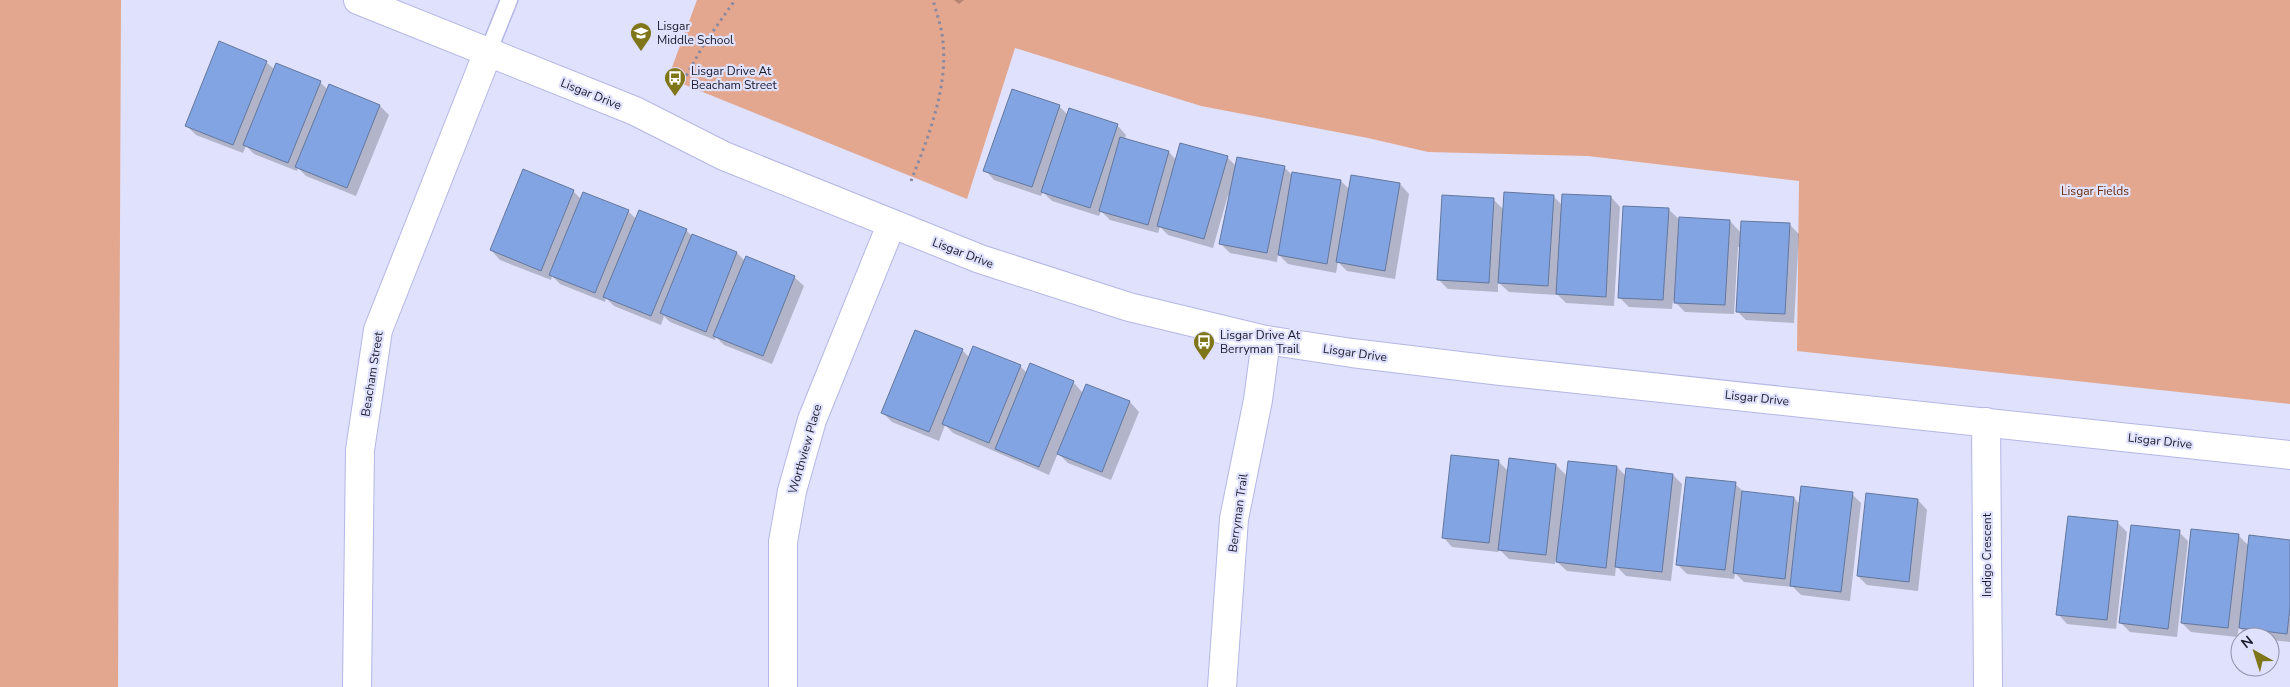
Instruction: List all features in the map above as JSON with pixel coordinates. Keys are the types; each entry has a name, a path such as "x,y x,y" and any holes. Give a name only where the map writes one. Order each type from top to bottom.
{"street":[{"name":"Lisgar Drive","path":"358,0 635,111 724,156 980,260 1082,294 1266,340 1352,354 1502,371 2290,455"},
{"name":"Beacham Street","path":"357,687 360,450 378,330 488,52"},
{"name":"Worthview Place","path":"783,687 784,542 792,491 812,420 891,225"},
{"name":"Berryman Trail","path":"1222,687 1234,519 1258,400 1266,340"},
{"name":"Indigo Crescent","path":"1986,422 1988,687"}],"lane":[{"path":"488,52 509,0"}],"path":[{"path":"680,87 704,44 734,0"},
{"path":"911,181 931,129 943,74 942,34 933,0"}],"green space":[{"path":"0,0 121,0 118,687 0,687"},
{"name":"Lisgar Fields","path":"697,0 2290,0 2290,404 1797,351 1799,181 1588,156 1428,152 1368,138 1201,106 1015,48 967,199 668,78"}],"building":[{"path":"219,41 267,61 233,145 185,126"},
{"path":"276,63 321,81 288,163 243,145"},
{"path":"329,84 380,105 347,188 295,167"},
{"path":"1012,89 1060,105 1032,187 983,171"},
{"path":"1069,108 1118,124 1090,208 1041,192"},
{"path":"1120,137 1169,151 1148,225 1099,211"},
{"path":"1180,143 1228,156 1204,239 1157,226"},
{"path":"1237,157 1285,166 1267,253 1219,244"},
{"path":"523,169 574,190 541,271 490,250"},
{"path":"1292,172 1341,180 1327,264 1278,255"},
{"path":"1351,175 1400,183 1385,271 1336,262"},
{"path":"583,192 629,210 595,293 549,275"},
{"path":"1504,192 1554,195 1548,286 1498,283"},
{"path":"1562,194 1611,196 1606,297 1556,294"},
{"path":"1442,195 1494,198 1489,283 1437,280"},
{"path":"1623,206 1669,208 1663,300 1618,298"},
{"path":"639,210 687,229 651,316 603,297"},
{"path":"1679,217 1730,220 1725,305 1674,303"},
{"path":"1741,221 1790,223 1785,314 1736,312"},
{"path":"692,234 737,252 706,332 660,313"},
{"path":"746,256 795,276 763,356 713,336"},
{"path":"915,330 963,349 929,432 881,413"},
{"path":"973,346 1021,365 989,443 942,424"},
{"path":"1030,363 1074,381 1039,467 995,449"},
{"path":"1086,384 1130,401 1102,472 1057,454"},
{"path":"1451,455 1499,460 1489,543 1442,538"},
{"path":"1509,458 1556,464 1546,555 1498,550"},
{"path":"1568,461 1617,466 1606,568 1556,562"},
{"path":"1626,468 1673,474 1662,572 1615,567"},
{"path":"1686,477 1736,482 1725,570 1676,565"},
{"path":"1801,486 1853,492 1841,592 1790,586"},
{"path":"1742,491 1794,497 1785,579 1733,573"},
{"path":"1866,493 1918,499 1909,582 1857,576"},
{"path":"2068,516 2118,521 2107,620 2056,615"},
{"path":"2131,525 2180,530 2168,629 2119,623"},
{"path":"2191,529 2239,534 2228,628 2181,623"},
{"path":"2249,535 2290,540 2290,607 2287,634 2280,633 2280,627 2239,627"}],"place":[{"name":"Lisgar Middle School","path":"641,52"},
{"name":"Lisgar Drive At Beacham Street","path":"675,97"},
{"name":"Lisgar Drive At Berryman Trail","path":"1204,361"}]}
